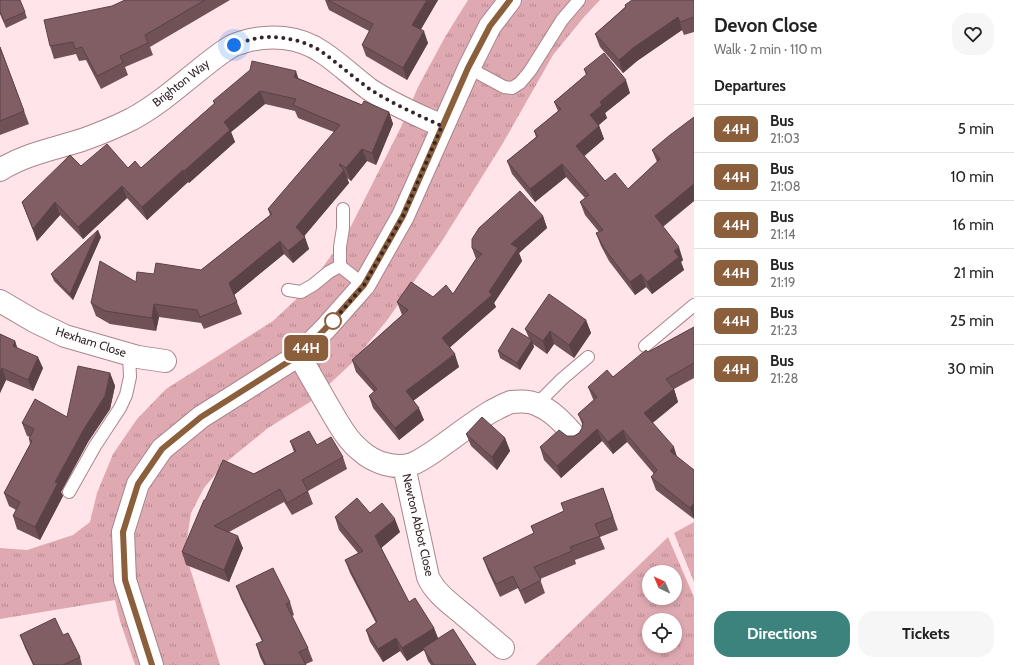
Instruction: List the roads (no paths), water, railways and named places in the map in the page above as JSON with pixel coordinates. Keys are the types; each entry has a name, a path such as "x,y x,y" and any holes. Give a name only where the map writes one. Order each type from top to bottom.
{"street":[{"path":"152,665 125,580 123,532 138,484 162,449 201,417 299,355 325,329 364,285 403,216 468,68 490,26 510,0"},
{"name":"Brighton Way","path":"0,170 28,156 82,140 114,128 134,118 160,101 220,53 234,45 253,39 269,37 288,38 304,43 320,51 387,100 442,126"},
{"name":"Hexham Close","path":"0,301 34,321 65,336 138,357 165,361"},
{"path":"299,355 337,420 353,444 361,452 376,461 395,466 412,464 444,445 499,407 510,402 519,401 537,404 555,415 575,436"},
{"name":"Newton Abbot Close","path":"404,466 428,577 431,584 446,600 503,648"}],"lane":[{"path":"468,68 504,87 512,88 520,83 530,71 562,20 579,0"},
{"path":"340,266 340,247 344,228 343,209"},
{"path":"340,266 364,285"},
{"path":"288,290 301,292 340,266"},
{"path":"645,346 694,305"},
{"path":"69,492 95,446 120,408 126,395 130,376 129,354"},
{"path":"537,404 562,379 588,357"}]}
